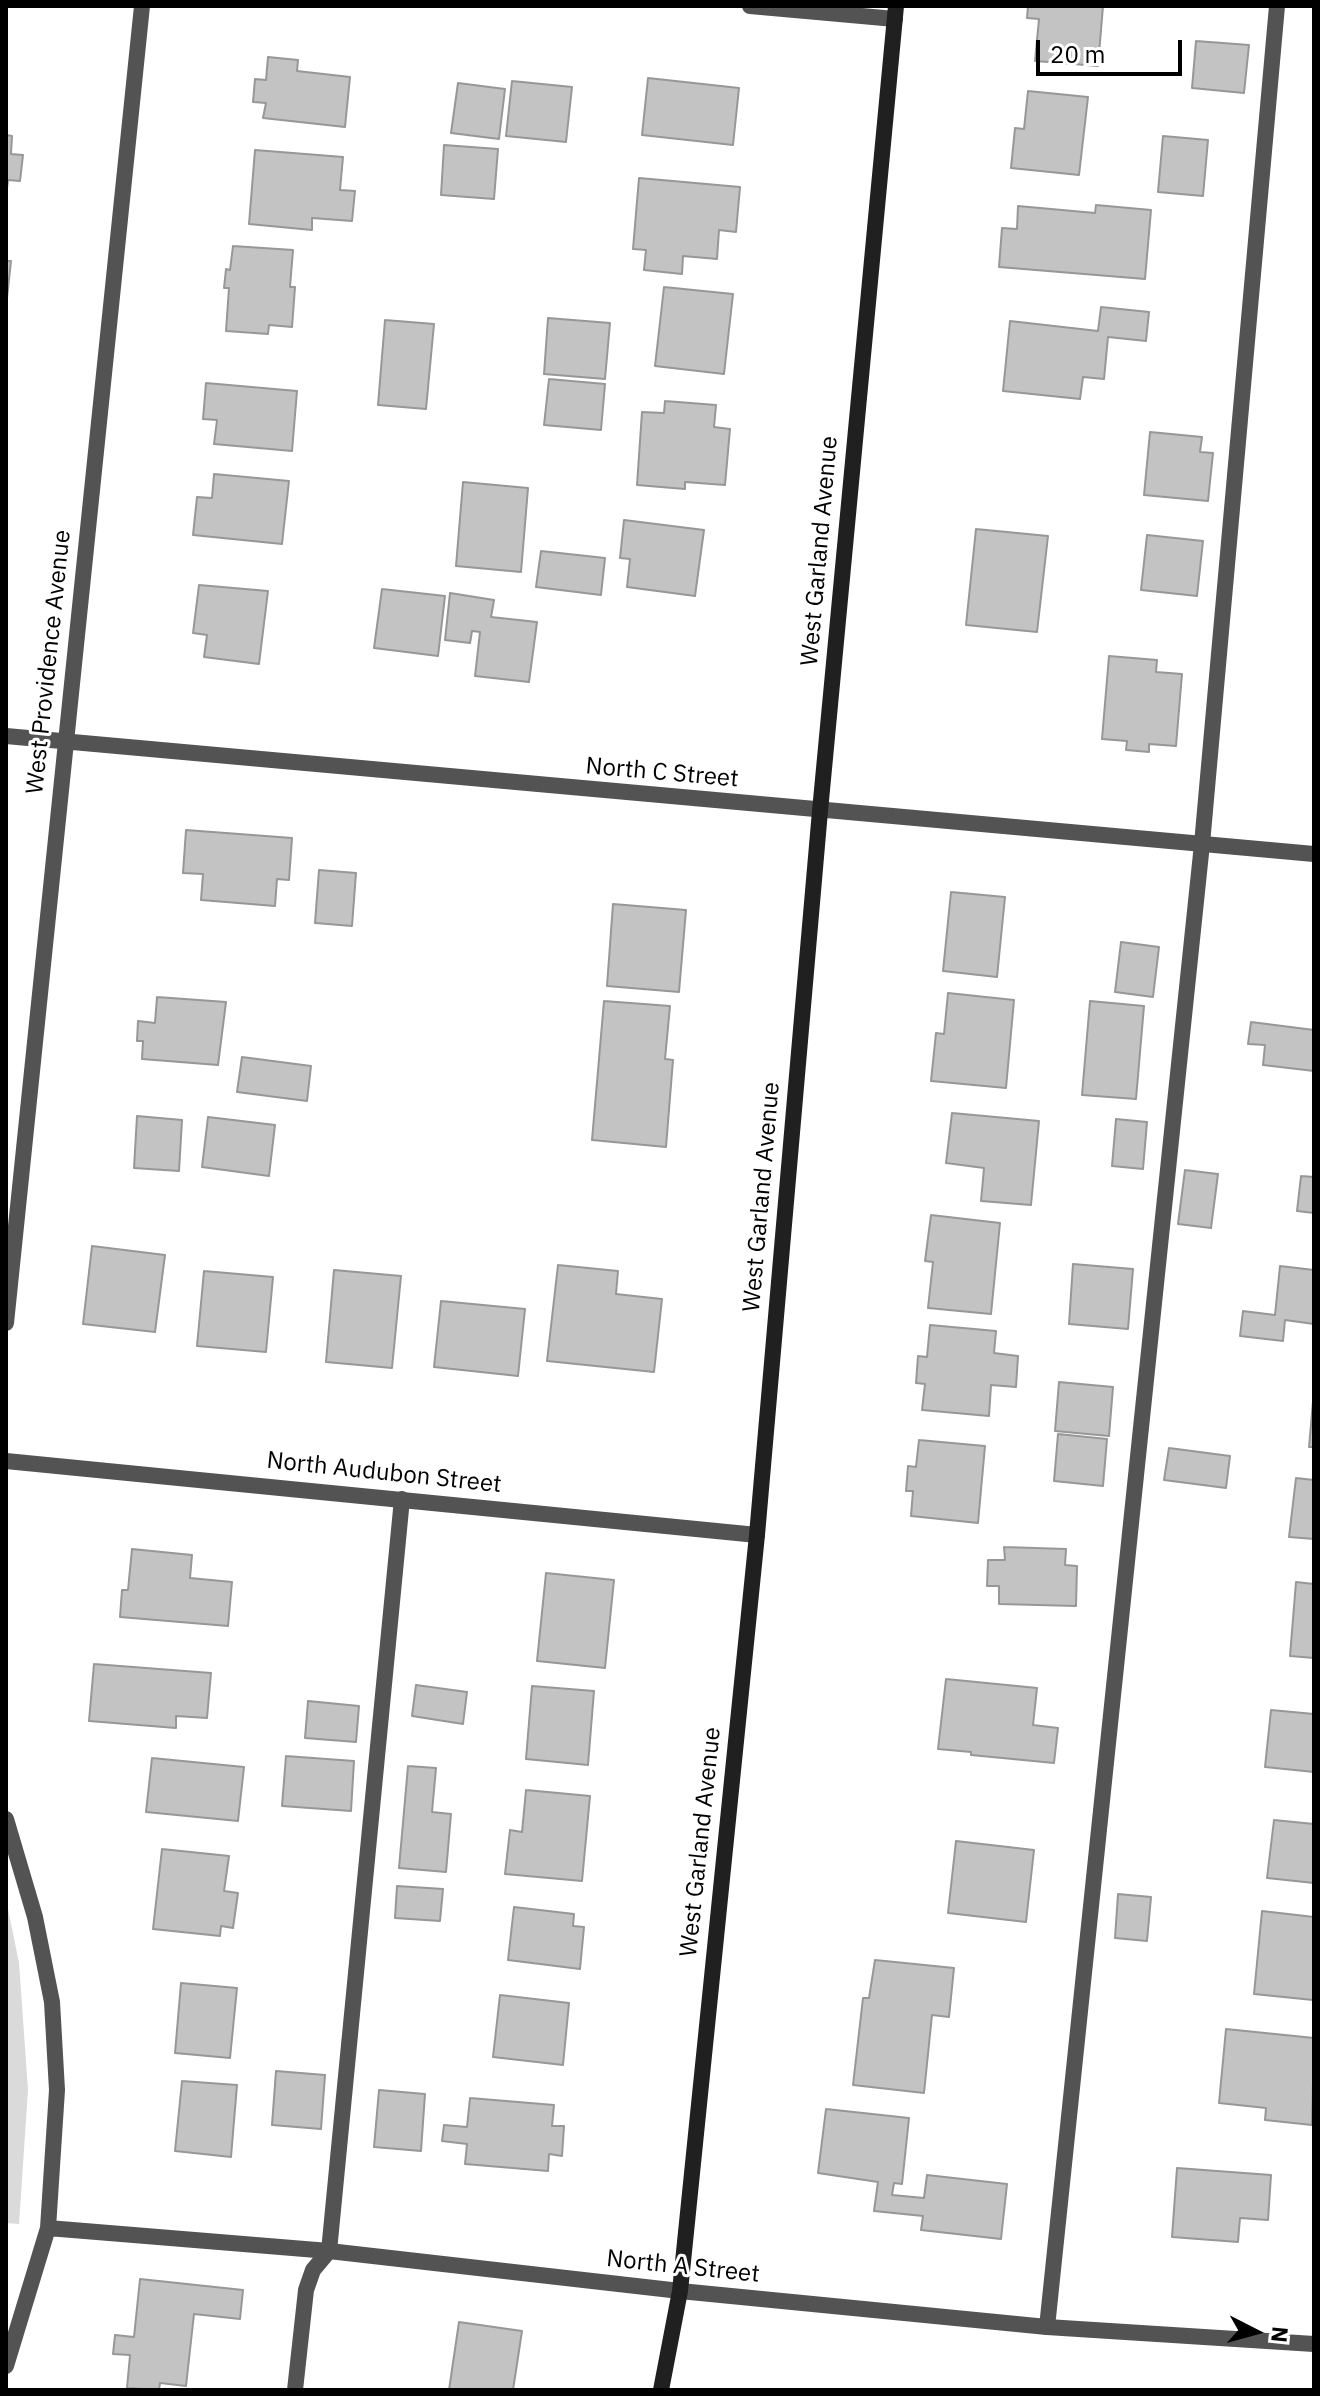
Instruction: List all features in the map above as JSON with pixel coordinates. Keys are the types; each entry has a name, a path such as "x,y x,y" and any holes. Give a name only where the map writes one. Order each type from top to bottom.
{"street":[{"name":"West Providence Avenue","path":"6,1323 142,6"},
{"path":"750,6 895,12"},
{"path":"1047,2327 1202,844 1277,6"},
{"name":"West Garland Avenue","path":"661,2390 680,2291 757,1535 820,811 895,12"},
{"name":"North C Street","path":"6,736 1314,854"},
{"name":"North Audubon Street","path":"6,1461 757,1535"},
{"path":"295,2390 306,2290 313,2270 329,2251 402,1499"},
{"path":"6,1819 35,1917 52,2002 57,2090 48,2228 6,2366"},
{"name":"North A Street","path":"48,2228 329,2251 680,2291 1047,2327 1314,2344"}],"shaded area":[{"path":"6,1899 19,1963 28,2090 19,2224 6,2223"}],"building":[{"path":"1028,6 1103,6 1098,66 1035,61 1039,19 1027,18"},
{"path":"1196,41 1249,45 1244,93 1192,88"},
{"path":"268,57 298,60 297,71 350,77 345,127 263,118 266,103 253,102 255,79 266,80"},
{"path":"648,78 739,88 733,145 642,135"},
{"path":"512,81 572,87 566,142 506,136"},
{"path":"458,83 505,89 499,139 451,133"},
{"path":"1028,91 1088,97 1079,175 1011,168 1015,128 1024,129"},
{"path":"6,135 12,136 11,154 23,155 20,181 8,180 6,197"},
{"path":"1163,136 1208,140 1203,196 1158,192"},
{"path":"444,145 498,149 494,199 441,195"},
{"path":"255,150 343,157 340,190 355,191 352,221 312,218 312,230 249,224"},
{"path":"639,178 740,187 736,232 719,230 717,259 683,256 682,274 644,270 646,250 633,249"},
{"path":"1096,205 1151,210 1145,279 999,267 1002,228 1017,229 1018,206 1095,213"},
{"path":"233,246 293,250 290,287 295,287 292,327 269,325 268,334 226,331 229,288 224,288"},
{"path":"6,261 11,261 7,298 6,298"},
{"path":"664,287 733,294 724,374 655,366"},
{"path":"1101,307 1149,312 1146,341 1108,337 1104,379 1083,377 1080,399 1003,391 1010,321 1098,331"},
{"path":"548,318 610,323 605,379 544,374"},
{"path":"385,320 434,324 426,409 378,405"},
{"path":"549,379 605,384 601,430 544,425"},
{"path":"206,383 297,391 292,451 214,444 217,420 203,419"},
{"path":"665,401 716,405 714,427 730,429 725,485 685,482 685,489 637,485 642,412 664,413"},
{"path":"1150,432 1202,437 1200,452 1213,453 1208,501 1144,495"},
{"path":"214,474 289,481 282,544 193,535 197,497 212,498"},
{"path":"463,482 528,488 521,572 456,566"},
{"path":"624,520 704,530 695,596 627,587 630,559 620,558"},
{"path":"976,529 1048,536 1037,632 966,625"},
{"path":"1147,535 1203,541 1197,596 1141,590"},
{"path":"541,551 605,558 601,595 536,587"},
{"path":"199,585 268,591 259,664 204,657 207,635 193,633"},
{"path":"382,589 445,596 438,656 374,648"},
{"path":"450,593 494,600 491,617 537,622 529,682 475,676 480,632 472,631 470,643 445,640"},
{"path":"1109,656 1157,660 1156,672 1182,674 1176,746 1149,744 1149,752 1126,750 1127,741 1102,739"},
{"path":"186,830 292,838 289,880 277,879 275,906 201,900 203,874 183,873"},
{"path":"319,870 356,873 352,926 315,923"},
{"path":"951,892 1005,897 997,977 943,971"},
{"path":"613,904 686,910 679,992 607,986"},
{"path":"1121,942 1159,947 1153,997 1115,992"},
{"path":"948,993 1014,1000 1006,1088 931,1081 936,1033 944,1034"},
{"path":"157,997 226,1002 218,1065 142,1059 143,1041 137,1041 138,1021 155,1023"},
{"path":"604,1001 670,1006 665,1059 673,1060 666,1147 592,1140"},
{"path":"1090,1001 1144,1006 1136,1099 1082,1095"},
{"path":"1251,1022 1314,1030 1314,1071 1263,1065 1265,1045 1248,1044"},
{"path":"242,1057 311,1066 307,1101 237,1092"},
{"path":"952,1113 1039,1121 1031,1205 981,1201 984,1168 946,1163"},
{"path":"137,1116 182,1120 179,1171 134,1168"},
{"path":"208,1117 275,1125 269,1176 202,1167"},
{"path":"1116,1119 1147,1122 1143,1169 1112,1166"},
{"path":"1185,1170 1218,1174 1211,1228 1178,1224"},
{"path":"1301,1176 1314,1177 1314,1213 1297,1211"},
{"path":"931,1215 1000,1223 991,1314 928,1308 933,1262 925,1261"},
{"path":"92,1246 165,1255 155,1332 83,1324"},
{"path":"1073,1264 1133,1269 1128,1329 1069,1324"},
{"path":"558,1265 618,1271 616,1294 662,1299 654,1372 547,1361"},
{"path":"1280,1266 1314,1270 1314,1324 1285,1320 1283,1341 1240,1336 1243,1311 1275,1315"},
{"path":"334,1270 401,1276 392,1368 326,1362"},
{"path":"204,1271 273,1277 266,1352 197,1346"},
{"path":"441,1301 525,1309 518,1376 434,1367"},
{"path":"930,1325 996,1331 994,1353 1018,1356 1016,1387 991,1385 989,1416 922,1410 925,1384 916,1383 918,1356 927,1357"},
{"path":"1059,1382 1113,1387 1109,1436 1055,1431"},
{"path":"1314,1390 1314,1447 1309,1447"},
{"path":"1058,1434 1107,1439 1103,1486 1054,1481"},
{"path":"919,1440 985,1446 978,1523 911,1516 913,1491 906,1491 908,1466 916,1467"},
{"path":"1169,1448 1230,1456 1226,1488 1164,1480"},
{"path":"1296,1478 1314,1480 1314,1539 1289,1537"},
{"path":"1004,1547 1066,1549 1065,1565 1077,1566 1076,1606 999,1604 999,1586 987,1586 988,1560 1005,1560"},
{"path":"132,1549 192,1555 190,1578 232,1582 228,1626 120,1617 122,1590 128,1590"},
{"path":"546,1573 614,1580 605,1668 537,1661"},
{"path":"1296,1582 1314,1584 1314,1658 1290,1656"},
{"path":"94,1664 211,1673 207,1718 176,1716 176,1728 89,1721"},
{"path":"946,1679 1037,1688 1033,1725 1058,1728 1054,1763 938,1749"},
{"path":"416,1685 467,1692 463,1724 412,1716"},
{"path":"532,1686 594,1691 588,1765 526,1759"},
{"path":"308,1701 359,1706 356,1742 305,1738"},
{"path":"1271,1710 1314,1714 1314,1772 1265,1767"},
{"path":"286,1756 354,1761 351,1811 282,1806"},
{"path":"152,1758 244,1767 238,1821 146,1812"},
{"path":"408,1766 436,1768 432,1812 451,1814 446,1872 399,1868"},
{"path":"526,1790 590,1796 582,1881 505,1874 510,1830 522,1832"},
{"path":"1274,1820 1314,1824 1314,1883 1267,1878"},
{"path":"956,1841 1034,1850 1026,1922 948,1913"},
{"path":"162,1849 229,1856 224,1891 238,1893 233,1928 221,1926 220,1936 153,1929"},
{"path":"397,1886 443,1889 440,1921 395,1918"},
{"path":"1118,1894 1151,1897 1147,1941 1115,1938"},
{"path":"514,1907 574,1914 573,1926 584,1927 580,1969 508,1960"},
{"path":"1262,1911 1314,1917 1313,2000 1254,1994"},
{"path":"875,1960 954,1968 949,2017 932,2015 924,2093 853,2085 863,1998 869,1998"},
{"path":"181,1983 237,1988 230,2058 175,2053"},
{"path":"500,1995 569,2003 563,2065 493,2057"},
{"path":"1226,2029 1314,2038 1312,2125 1265,2120 1266,2108 1219,2103"},
{"path":"276,2071 325,2075 321,2129 272,2125"},
{"path":"182,2081 237,2085 231,2157 175,2151"},
{"path":"379,2090 425,2094 421,2151 374,2147"},
{"path":"470,2098 554,2105 552,2126 564,2126 562,2156 549,2154 548,2171 465,2164 467,2144 442,2141 444,2125 467,2127"},
{"path":"826,2109 909,2118 902,2184 894,2183 892,2195 924,2198 927,2175 1007,2184 1001,2239 921,2230 923,2216 874,2211 878,2182 818,2173"},
{"path":"1177,2168 1271,2175 1268,2220 1240,2218 1238,2242 1172,2237"},
{"path":"140,2279 243,2290 240,2319 194,2314 186,2386 160,2383 159,2390 127,2388 130,2355 113,2354 115,2335 134,2337"},
{"path":"459,2322 522,2331 513,2390 449,2390"}]}
